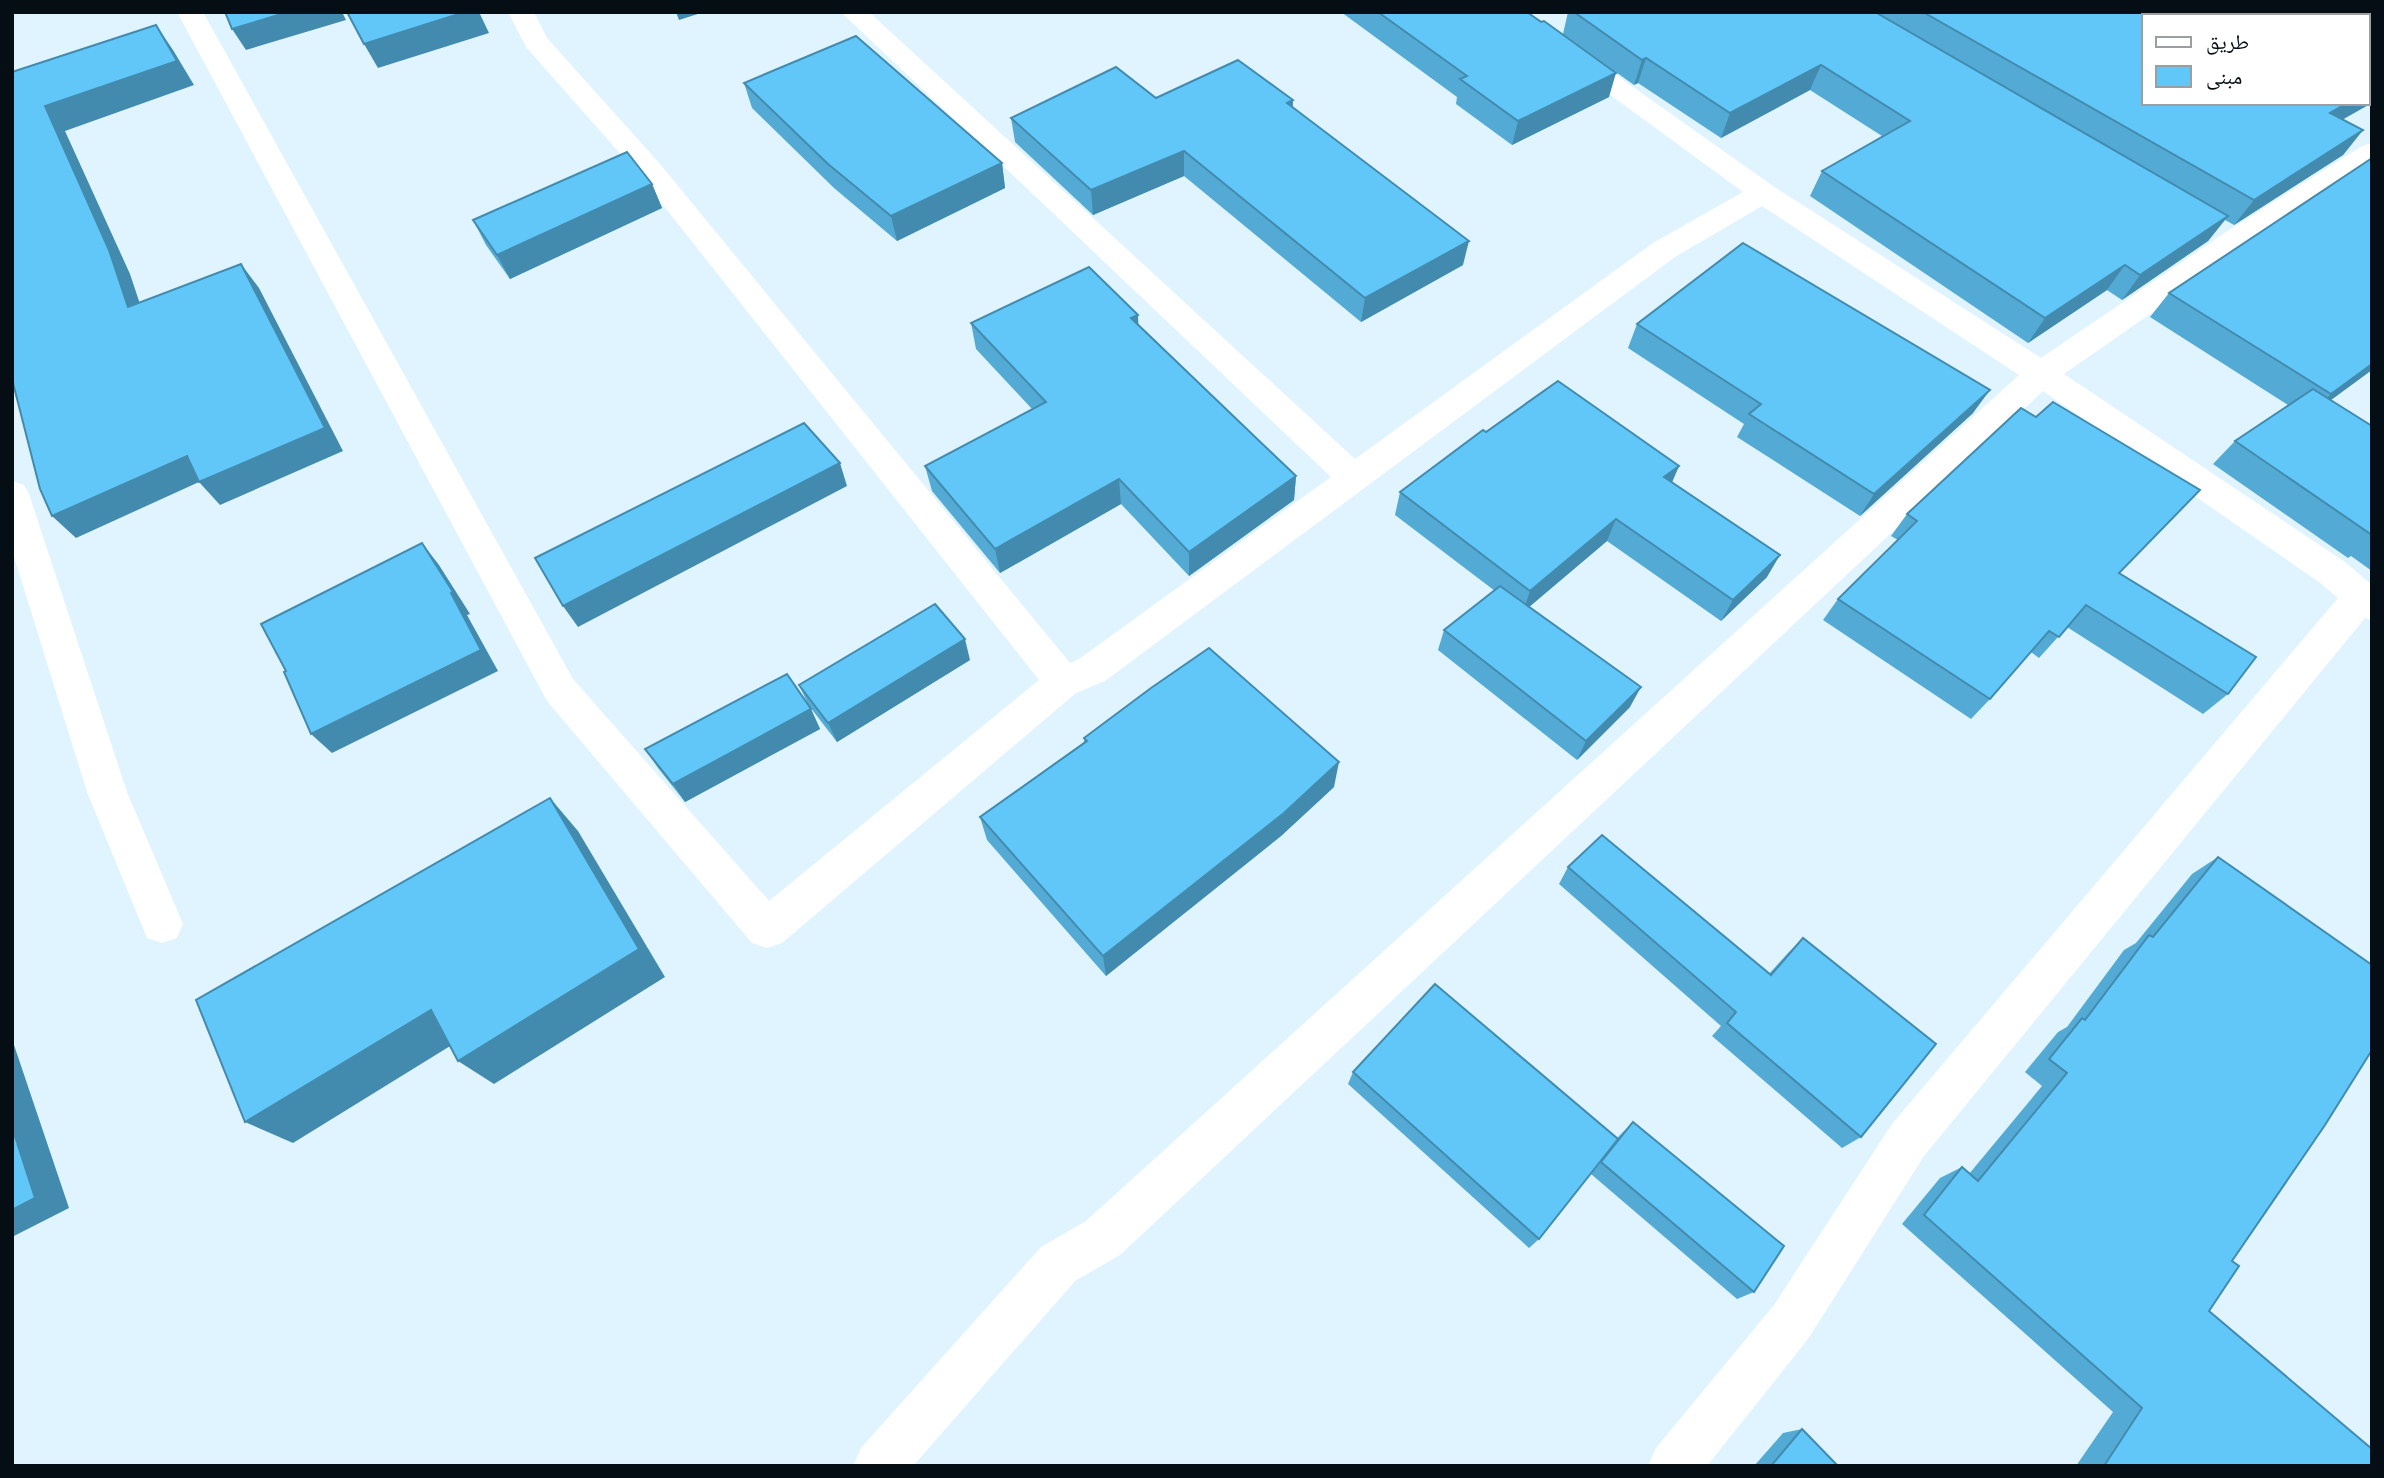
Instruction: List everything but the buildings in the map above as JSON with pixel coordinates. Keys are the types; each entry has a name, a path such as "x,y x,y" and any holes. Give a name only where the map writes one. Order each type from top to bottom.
{"street":[{"path":"190,12 560,690 767,929 1063,681 1092,670 1664,250 1763,193"},
{"path":"521,12 535,41 650,170 1063,681"},
{"path":"854,12 1354,478"},
{"path":"1510,12 1763,193 2041,374 2332,572 2366,602 1908,1140 1791,1322 1674,1466"},
{"path":"879,1466 1058,1264 1103,1238 2041,374 2222,234 2372,152"},
{"path":"12,494 107,792 162,924"}]}
